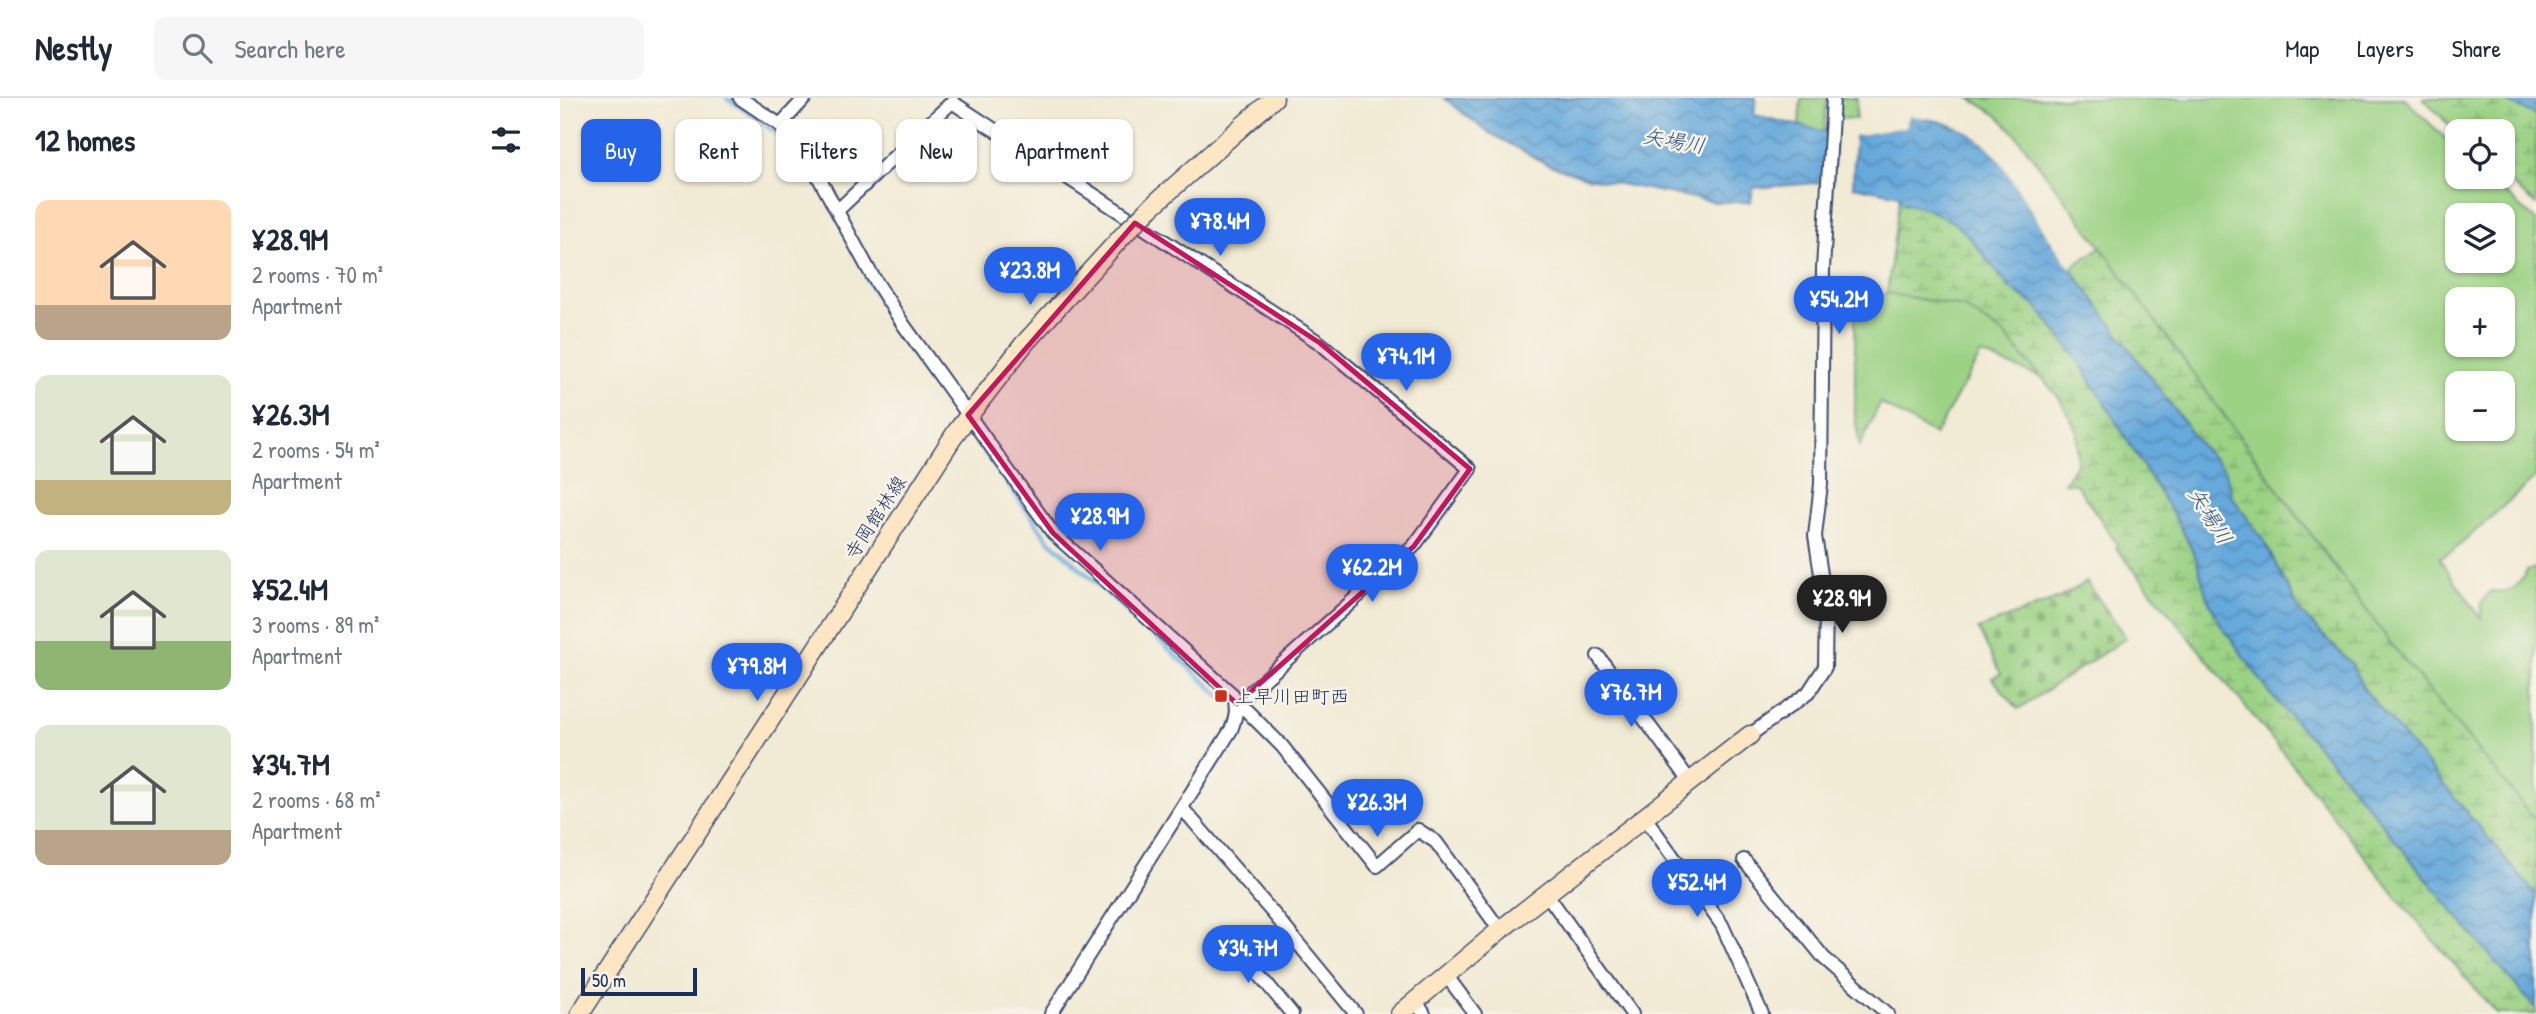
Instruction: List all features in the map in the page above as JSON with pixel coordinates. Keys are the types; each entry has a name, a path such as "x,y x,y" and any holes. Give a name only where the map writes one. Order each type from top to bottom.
{"main road":[{"name":"寺岡館林線","path":"580,1014 891,530 968,415 1059,303 1128,230 1274,98"},
{"path":"1400,1014 1420,1007 1446,975 1500,930 1750,735"}],"street":[{"path":"740,98 776,122"},
{"path":"786,119 805,98"},
{"path":"1750,735 1808,693 1825,667 1826,606 1815,536 1821,484 1823,270 1833,98"},
{"path":"838,211 952,102 1320,343 1470,469 1414,546 1237,704"},
{"path":"822,182 870,272 903,324 1053,533 1233,695 1237,704 1231,730 1051,1014"},
{"path":"1598,656 1690,781"},
{"path":"1237,704 1248,711 1282,747 1377,866 1418,830 1436,842 1500,930"},
{"path":"1182,808 1356,1014"},
{"path":"1644,816 1722,925 1762,1014"},
{"path":"1744,860 1824,958 1888,1014"},
{"path":"1546,893 1632,1014"},
{"path":"1229,938 1292,1014"},
{"path":"1446,975 1475,1014"}],"highlighted area":[{"path":"1135,223 1320,343 1470,469 1414,546 1237,704 1053,533 968,415"}],"green space":[{"path":"1801,98 1827,98 1824,133 1799,125"},
{"path":"1838,98 1857,98 1856,119 1835,118"},
{"path":"1970,98 2404,98 2445,138 2445,189 2500,189 2536,221 2536,477 2453,551 2439,558 2481,618 2481,603 2491,591 2504,592 2513,588 2527,571 2536,568 2536,821 2391,644 2013,131 1998,116"},
{"path":"2423,98 2498,98 2536,115 2536,205 2515,187 2515,119 2445,121"},
{"path":"1899,201 1929,210 1955,223 2010,288 2037,307 2078,360 2180,526 2196,558 2207,598 2272,696 2331,761 2536,1009 2536,1014 2497,1014 2398,899 2117,549 2116,542 2076,484 2064,483 2077,463 2077,431 2060,399 2005,335 1964,307 1887,293"},
{"path":"2101,247 2391,644 2536,821 2536,895 2363,688 2351,663 2301,613 2265,543 2232,496 2225,470 2202,447 2070,268"},
{"path":"1887,293 1964,307 2005,335 2040,377 1981,354 1935,435 1880,403 1860,446 1855,417 1855,303 1864,306"},
{"path":"2087,582 2126,638 2018,709 1992,678 2001,674 1978,629 2057,599"}],"water":[{"name":"矢場川","path":"1444,98 1756,98 1754,115 1835,134 1832,184 1753,188 1751,202 1715,202 1588,178 1547,164 1486,131"},
{"path":"2498,98 2536,98 2536,115"},
{"name":"矢場川","path":"1908,116 1956,127 1977,138 1996,155 2050,240 2202,447 2225,470 2232,496 2265,543 2301,613 2351,663 2363,688 2536,895 2536,1009 2331,761 2272,696 2221,625 2207,598 2196,558 2180,526 2078,360 2037,307 2010,288 1955,223 1929,210 1899,201 1899,195 1853,186 1855,136 1906,127"}],"pier":[{"path":"1908,113 1942,117 1969,128 1987,141 1999,154 2073,266 2070,268 2050,240 1996,155 1967,131 1941,120 1909,116 1906,127 1855,136 1855,132 1903,124"}],"waterway":[{"path":"727,98 776,133"},
{"path":"866,277 904,340 960,418"},
{"path":"965,425 1047,538 1226,701"}],"place":[{"name":"上早川田町西","path":"1221,696"}]}
